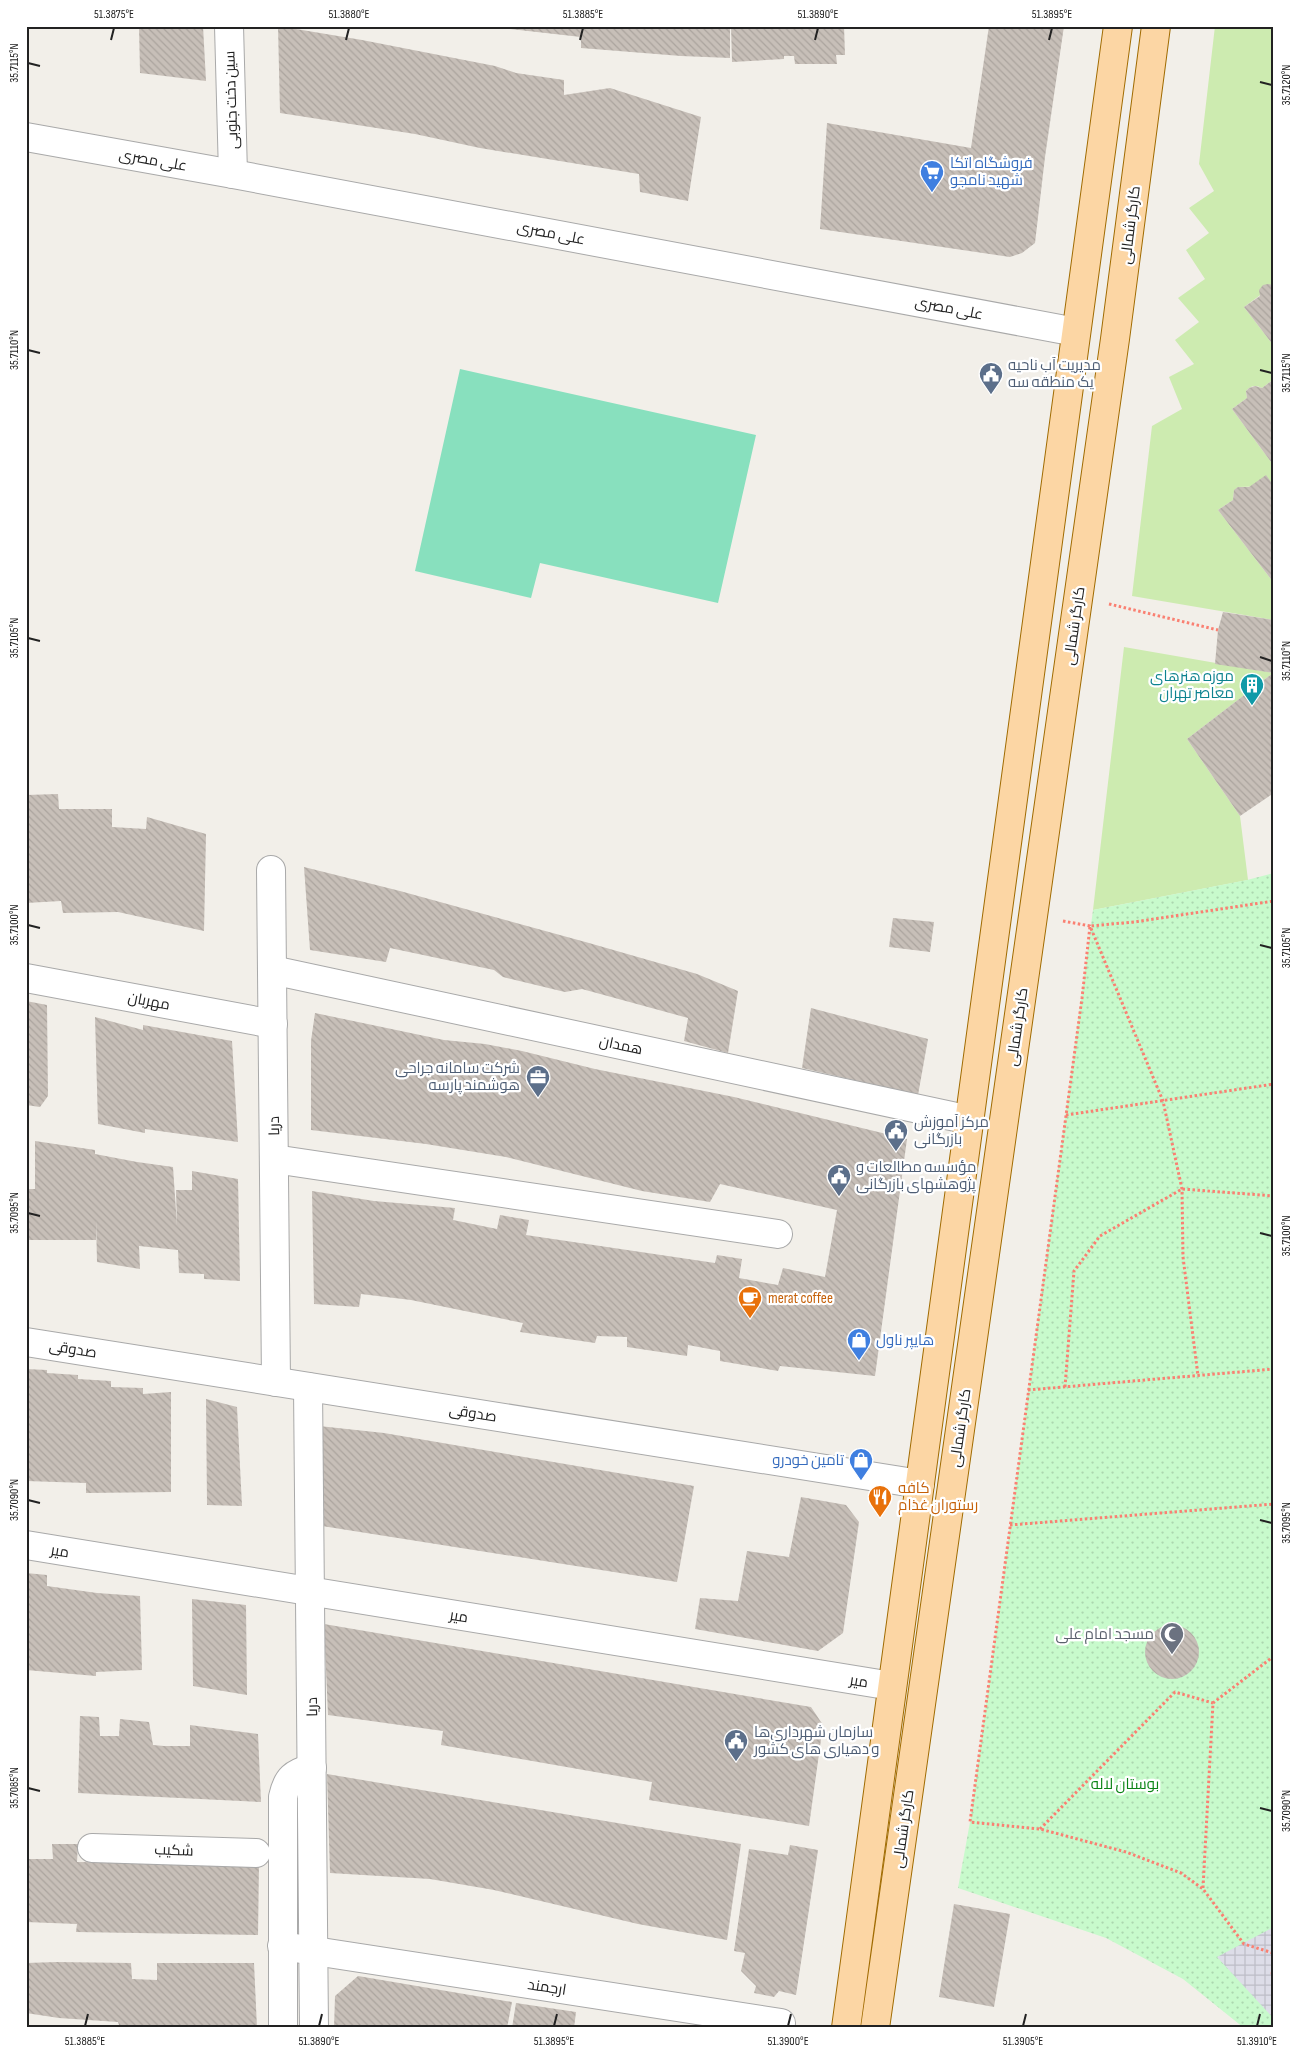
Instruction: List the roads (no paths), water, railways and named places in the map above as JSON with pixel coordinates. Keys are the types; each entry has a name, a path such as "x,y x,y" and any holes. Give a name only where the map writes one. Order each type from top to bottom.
{"main road":[{"path":"846,2028 1118,26"},
{"name":"کارگر شمالی","path":"875,2028 1115,339 1156,26"},
{"path":"1076,332 1115,339"},
{"path":"970,1120 1003,1127"},
{"path":"920,1484 952,1489"},
{"path":"892,1686 923,1692"}],"street":[{"name":"سین دخت جنوبی","path":"229,26 233,174"},
{"name":"علی مصری","path":"26,137 1076,332"},
{"name":"دریا","path":"271,870 276,1382"},
{"name":"همدان","path":"272,970 970,1120"},
{"name":"مهربان","path":"26,978 273,1024"},
{"path":"274,1158 778,1234"},
{"name":"صدوقی","path":"26,1342 920,1484"},
{"name":"دریا","path":"308,1387 314,2028"},
{"name":"میر","path":"26,1545 892,1686"},
{"path":"283,2028 283,1797 285,1789 297,1772 312,1768"},
{"name":"شکیب","path":"92,1848 256,1853"},
{"name":"ارجمند","path":"282,1946 781,2023"}],"place":[{"name":"فروشگاه اتکا شهید نامجو","path":"932,193"},
{"name":"مدیریت آب ناحیه یک منطقه سه","path":"991,395"},
{"name":"موزه هنرهای معاصر تهران","path":"1252,706"},
{"name":"شرکت سامانه جراحی هوشمند پارسه","path":"538,1098"},
{"name":"مرکز آموزش بازرگانی","path":"896,1152"},
{"name":"مؤسسه مطالعات و پژوهشهای بازرگانی","path":"839,1197"},
{"name":"merat coffee","path":"750,1319"},
{"name":"هايپر ناول","path":"859,1361"},
{"name":"تامین خودرو","path":"861,1481"},
{"name":"کافه رستوران غذام","path":"880,1518"},
{"name":"مسجد امام علی","path":"1172,1655"},
{"name":"سازمان شهرداری‌ها و دهیاری‌ های کشور","path":"736,1762"}],"park label":[{"name":"بوستان لاله","path":"1125,1784"}]}
